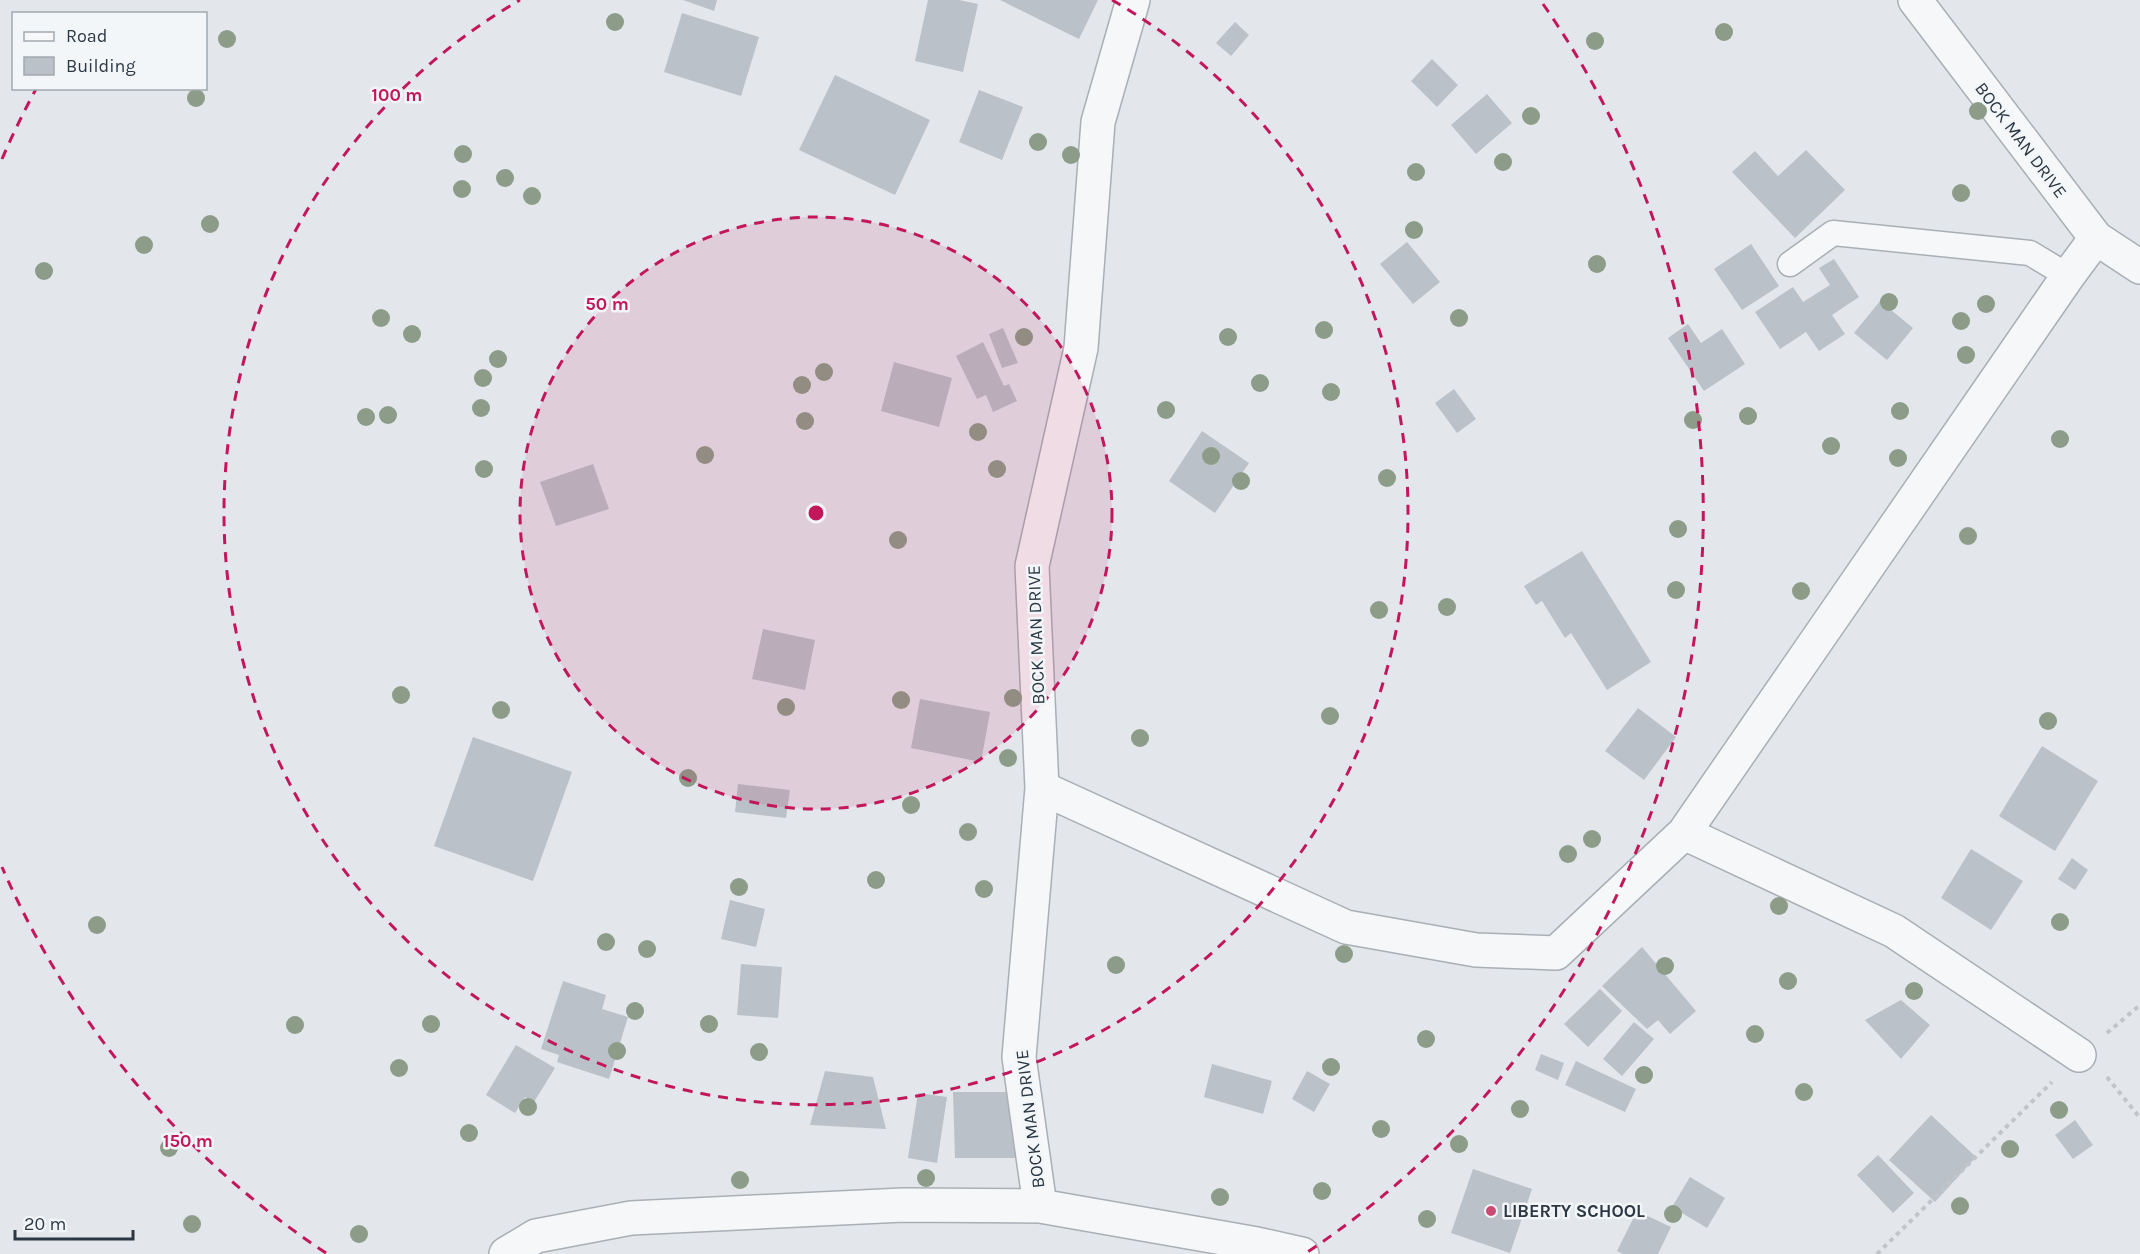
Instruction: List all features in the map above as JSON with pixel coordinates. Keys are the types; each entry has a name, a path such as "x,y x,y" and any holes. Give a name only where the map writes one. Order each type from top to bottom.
{"street":[{"name":"BOCK MAN DRIVE","path":"1040,1206 1019,1057 1042,788 1032,566 1080,348 1098,122 1133,0"},
{"name":"BOCK MAN DRIVE","path":"1915,0 2096,238 2140,267"},
{"path":"1042,788 1346,927 1476,950 1556,953 1684,833 2067,276 2096,238"},
{"path":"1684,833 1894,931 2083,1053"},
{"name":"BOCK MAN DRIVE","path":"507,1254 630,1218 903,1205 1040,1206 1302,1254"}],"lane":[{"path":"1790,264 1833,233 2030,253 2067,276"}],"path":[{"path":"1877,1254 2083,1053 2140,1005"},
{"path":"2083,1053 2140,1118"}],"building":[{"path":"683,0 717,0 714,11"},
{"path":"928,0 959,0 978,4 963,72 915,61"},
{"path":"1000,0 1098,0 1079,39"},
{"path":"682,13 759,37 741,96 664,72"},
{"path":"1235,22 1249,35 1231,56 1216,43"},
{"path":"1432,59 1458,85 1437,107 1411,81"},
{"path":"835,75 930,120 895,195 799,150"},
{"path":"979,90 1023,107 1002,160 959,142"},
{"path":"1487,94 1512,123 1476,154 1451,125"},
{"path":"1806,150 1845,190 1795,238 1732,172 1755,151 1778,176"},
{"path":"1407,242 1440,282 1413,304 1380,264"},
{"path":"1751,244 1779,286 1742,310 1714,269"},
{"path":"1834,259 1859,297 1832,315 1845,334 1819,351 1806,332 1780,349 1755,312 1793,287 1803,302 1830,285 1819,268"},
{"path":"1880,301 1913,328 1887,360 1854,333"},
{"path":"1688,324 1701,343 1722,329 1745,364 1704,391 1668,338"},
{"path":"1003,328 1018,363 1002,368 989,334"},
{"path":"983,342 1004,386 1009,384 1017,401 993,412 986,395 977,399 956,356"},
{"path":"894,362 952,378 939,427 881,411"},
{"path":"1454,389 1476,419 1457,433 1435,403"},
{"path":"1202,431 1249,463 1215,513 1169,481"},
{"path":"593,464 609,509 556,526 540,482"},
{"path":"1582,551 1651,662 1607,690 1571,633 1565,638 1542,601 1536,605 1524,586"},
{"path":"763,629 815,640 805,690 752,679"},
{"path":"920,699 990,712 981,762 911,748"},
{"path":"1638,708 1676,737 1644,780 1605,751"},
{"path":"473,737 572,772 533,881 434,846"},
{"path":"2042,746 2098,781 2055,851 1999,816"},
{"path":"738,784 790,790 786,818 735,812"},
{"path":"1971,849 2023,881 1991,930 1941,898"},
{"path":"2072,858 2088,870 2075,890 2058,879"},
{"path":"730,900 765,909 756,947 721,939"},
{"path":"1642,947 1696,1011 1670,1034 1658,1020 1647,1029 1602,986"},
{"path":"741,964 782,967 778,1018 737,1015"},
{"path":"563,981 606,995 602,1009 628,1017 609,1079 557,1062 559,1055 541,1049"},
{"path":"1600,989 1622,1011 1588,1047 1564,1024"},
{"path":"1901,1000 1930,1025 1901,1059 1865,1020"},
{"path":"1634,1022 1654,1039 1622,1076 1603,1059"},
{"path":"516,1045 555,1068 534,1102 525,1097 515,1113 486,1095"},
{"path":"1541,1054 1564,1063 1558,1080 1535,1070"},
{"path":"1576,1061 1636,1089 1625,1112 1565,1085"},
{"path":"1212,1064 1272,1081 1263,1114 1204,1097"},
{"path":"825,1071 873,1077 886,1129 810,1125"},
{"path":"1307,1071 1330,1084 1314,1112 1292,1099"},
{"path":"953,1092 1016,1092 1017,1158 955,1158"},
{"path":"918,1093 947,1097 937,1163 908,1158"},
{"path":"1931,1115 1976,1157 1935,1202 1889,1160"},
{"path":"2075,1120 2093,1145 2073,1159 2055,1135"},
{"path":"1878,1155 1914,1193 1893,1213 1857,1175"},
{"name":"LIBERTY SCHOOL","path":"1473,1169 1532,1189 1510,1253 1451,1233"},
{"path":"1690,1177 1725,1198 1707,1228 1672,1207"},
{"path":"1637,1211 1671,1227 1658,1254 1623,1254 1617,1251"}],"place":[{"name":"LIBERTY SCHOOL","path":"1491,1211"}]}
